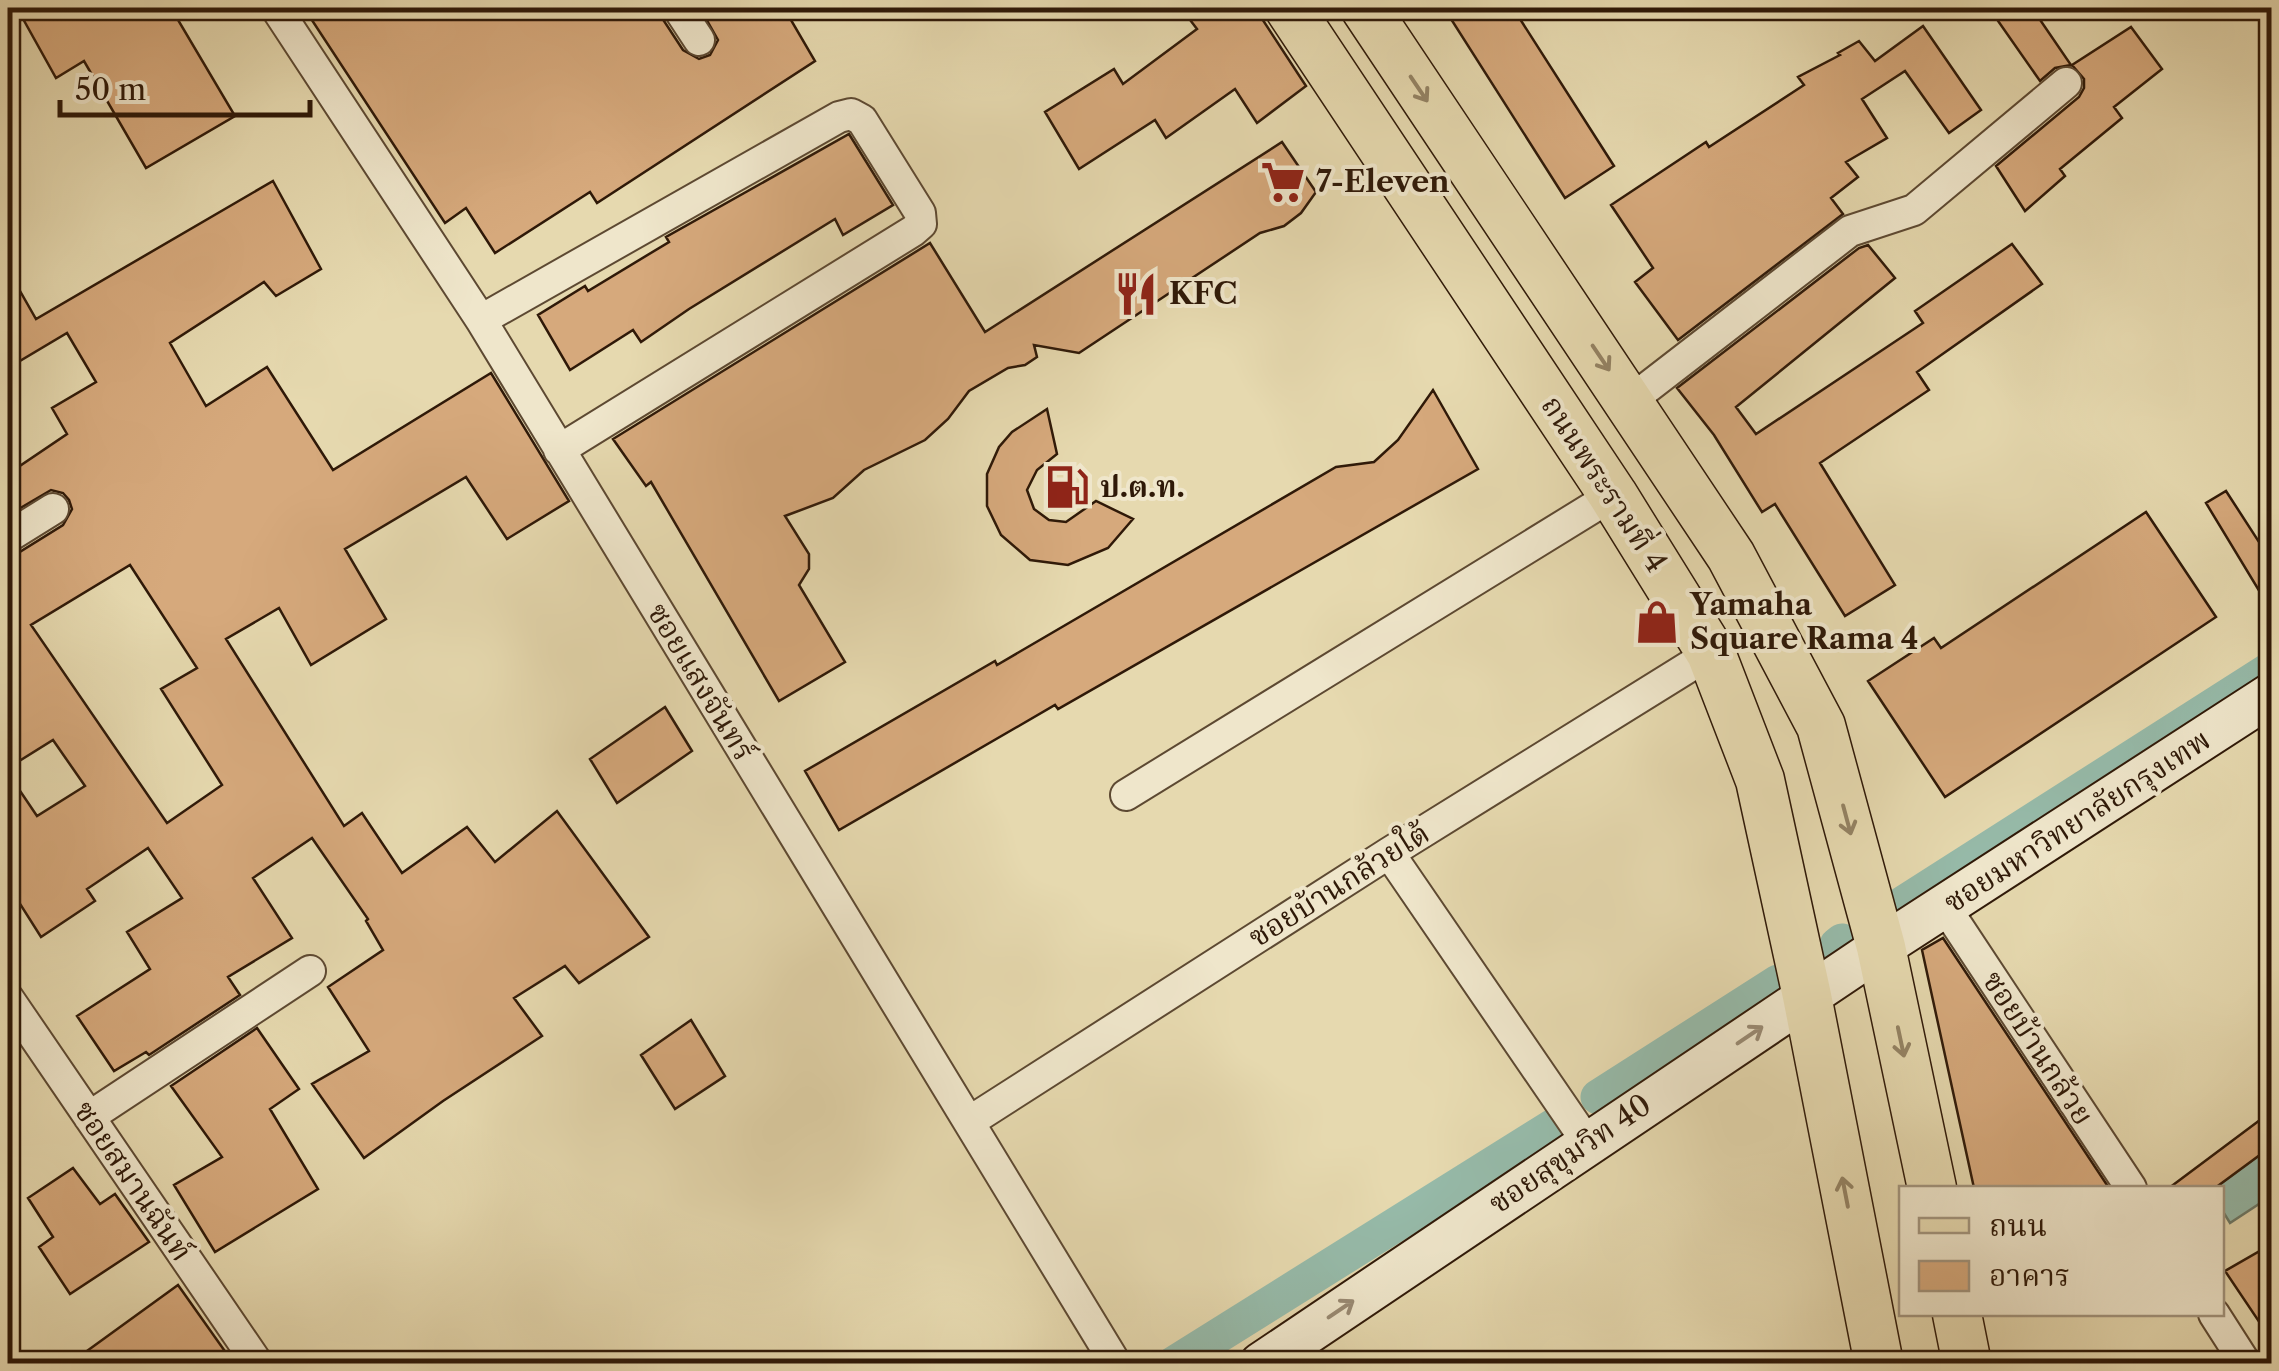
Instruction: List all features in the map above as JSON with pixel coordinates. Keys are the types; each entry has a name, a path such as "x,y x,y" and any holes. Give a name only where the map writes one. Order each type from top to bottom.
{"main road":[{"name":"ถนนพระรามที่ 4","path":"1289,8 1613,494 1711,653 1760,780 1879,1364"},
{"path":"1365,8 1731,556 1822,726 1881,946 1932,1186"},
{"path":"1958,1316 1967,1364"}],"street":[{"name":"ซอยแสงจันทร์","path":"276,8 480,320 1116,1364"},
{"path":"678,8 699,40"},
{"path":"1630,401 1850,231 1914,210 2066,83"},
{"path":"480,320 851,114 862,120 920,213 920,224 913,232 559,450"},
{"path":"1126,796 1613,494"},
{"path":"8,537 53,509"},
{"name":"ซอยบ้านกล้วยใต้","path":"968,1122 1390,852 1711,653"},
{"name":"ซอยมหาวิทยาลัยกรุงเทพ","path":"1881,946 2272,694"},
{"path":"1390,852 1587,1142"},
{"name":"ซอยบ้านกล้วย","path":"1945,907 2130,1186"},
{"name":"ซอยสุขุมวิท 40","path":"1260,1364 1881,946"},
{"path":"89,1117 310,972"},
{"name":"ซอยสมานฉันท์","path":"8,998 258,1364"},
{"path":"2215,1316 2246,1364"}],"shaded area":[{"path":"2271,1146 2271,1196 2230,1223 2224,1213 2224,1186 2218,1186"}],"building":[{"path":"17,8 171,8 235,116 146,168 84,61 56,78"},
{"path":"304,8 659,8 683,50 699,59 710,55 718,40 700,8 784,8 815,61 597,203 590,192 495,253 466,208 445,223"},
{"path":"1181,8 1255,8 1306,86 1257,123 1235,89 1166,138 1155,120 1079,169 1045,112 1114,69 1123,84 1197,29"},
{"path":"1444,8 1513,8 1614,166 1565,198"},
{"path":"1989,8 2032,8 2071,65 2055,68 2040,81"},
{"path":"1923,26 1981,110 1949,133 1905,71 1862,99 1887,138 1846,162 1858,177 1831,198 1843,214 1678,340 1635,282 1653,268 1611,205 1706,142 1709,147 1804,85 1798,77 1838,53 1859,41 1875,61"},
{"path":"2131,27 2162,69 2114,107 2122,118 2060,169 2065,176 2025,211 1996,166 2079,97 2084,79 2072,65"},
{"path":"849,134 893,205 843,235 835,219 641,342 633,330 570,370 538,315 585,286 588,291 669,242 666,237"},
{"path":"1282,142 1316,192 1301,213 1284,226 1260,233 1079,353 1034,345 1037,357 1025,365 1008,368 969,391 948,419 925,440 864,470 833,498 785,516 809,554 809,569 799,585 845,662 779,701 651,482 646,486 613,439 930,243 985,332"},
{"path":"273,181 321,269 276,296 264,282 170,343 206,406 267,367 333,470 491,373 569,501 507,539 466,477 345,549 386,619 311,665 279,608 226,639 344,826 362,813 402,873 467,827 495,862 557,811 649,937 579,983 565,966 514,998 542,1036 364,1158 312,1084 369,1051 328,987 383,950 368,919 312,838 253,878 292,938 228,977 240,995 149,1055 146,1052 114,1071 77,1016 150,969 127,932 182,898 148,848 87,889 95,901 41,937 8,885 8,773 37,816 85,786 53,740 8,768 8,556 63,525 72,509 63,493 51,490 12,513 8,507 8,474 67,434 52,408 96,382 67,333 8,368 8,270 36,319","holes":["130,565 197,668 161,689 222,785 167,823 31,625"]},
{"path":"2012,244 2042,284 1917,372 1929,390 1820,463 1895,585 1845,616 1775,504 1762,512 1714,435 1677,388 1868,245 1895,278 1736,407 1756,434 1923,323 1915,311"},
{"path":"1433,390 1478,469 839,830 805,771 995,661 997,665 1336,467 1374,462 1398,440"},
{"path":"1047,409 1057,454 1037,470 1027,490 1034,509 1049,520 1066,522 1096,501 1133,519 1108,548 1068,565 1030,560 1001,535 987,506 987,474 999,447 1012,432"},
{"path":"2226,491 2272,562 2272,612 2206,503"},
{"path":"2146,512 2216,617 1945,797 1868,681 1934,638 1941,648"},
{"path":"665,707 692,751 617,803 590,759"},
{"path":"1943,938 2108,1186 1974,1186 1922,950"},
{"path":"691,1020 725,1076 675,1109 641,1055"},
{"path":"257,1028 299,1089 270,1109 318,1189 215,1252 174,1185 222,1157 171,1086"},
{"path":"2272,1111 2272,1146 2218,1186 2172,1186"},
{"path":"73,1168 100,1204 115,1194 149,1242 70,1294 39,1247 53,1237 28,1198"},
{"path":"2272,1244 2272,1341 2225,1271"},
{"path":"178,1285 234,1364 69,1364"}],"waterway":[{"path":"1891,911 2272,668"},
{"path":"1837,945 1842,941"},
{"path":"1598,1097 1778,982"},
{"path":"1173,1364 1563,1120"}],"place":[{"name":"7-Eleven","path":"1283,182"},
{"name":"KFC","path":"1136,294"},
{"name":"ป.ต.ท.","path":"1067,487"},
{"name":"Yamaha Square Rama 4","path":"1657,622"}]}
